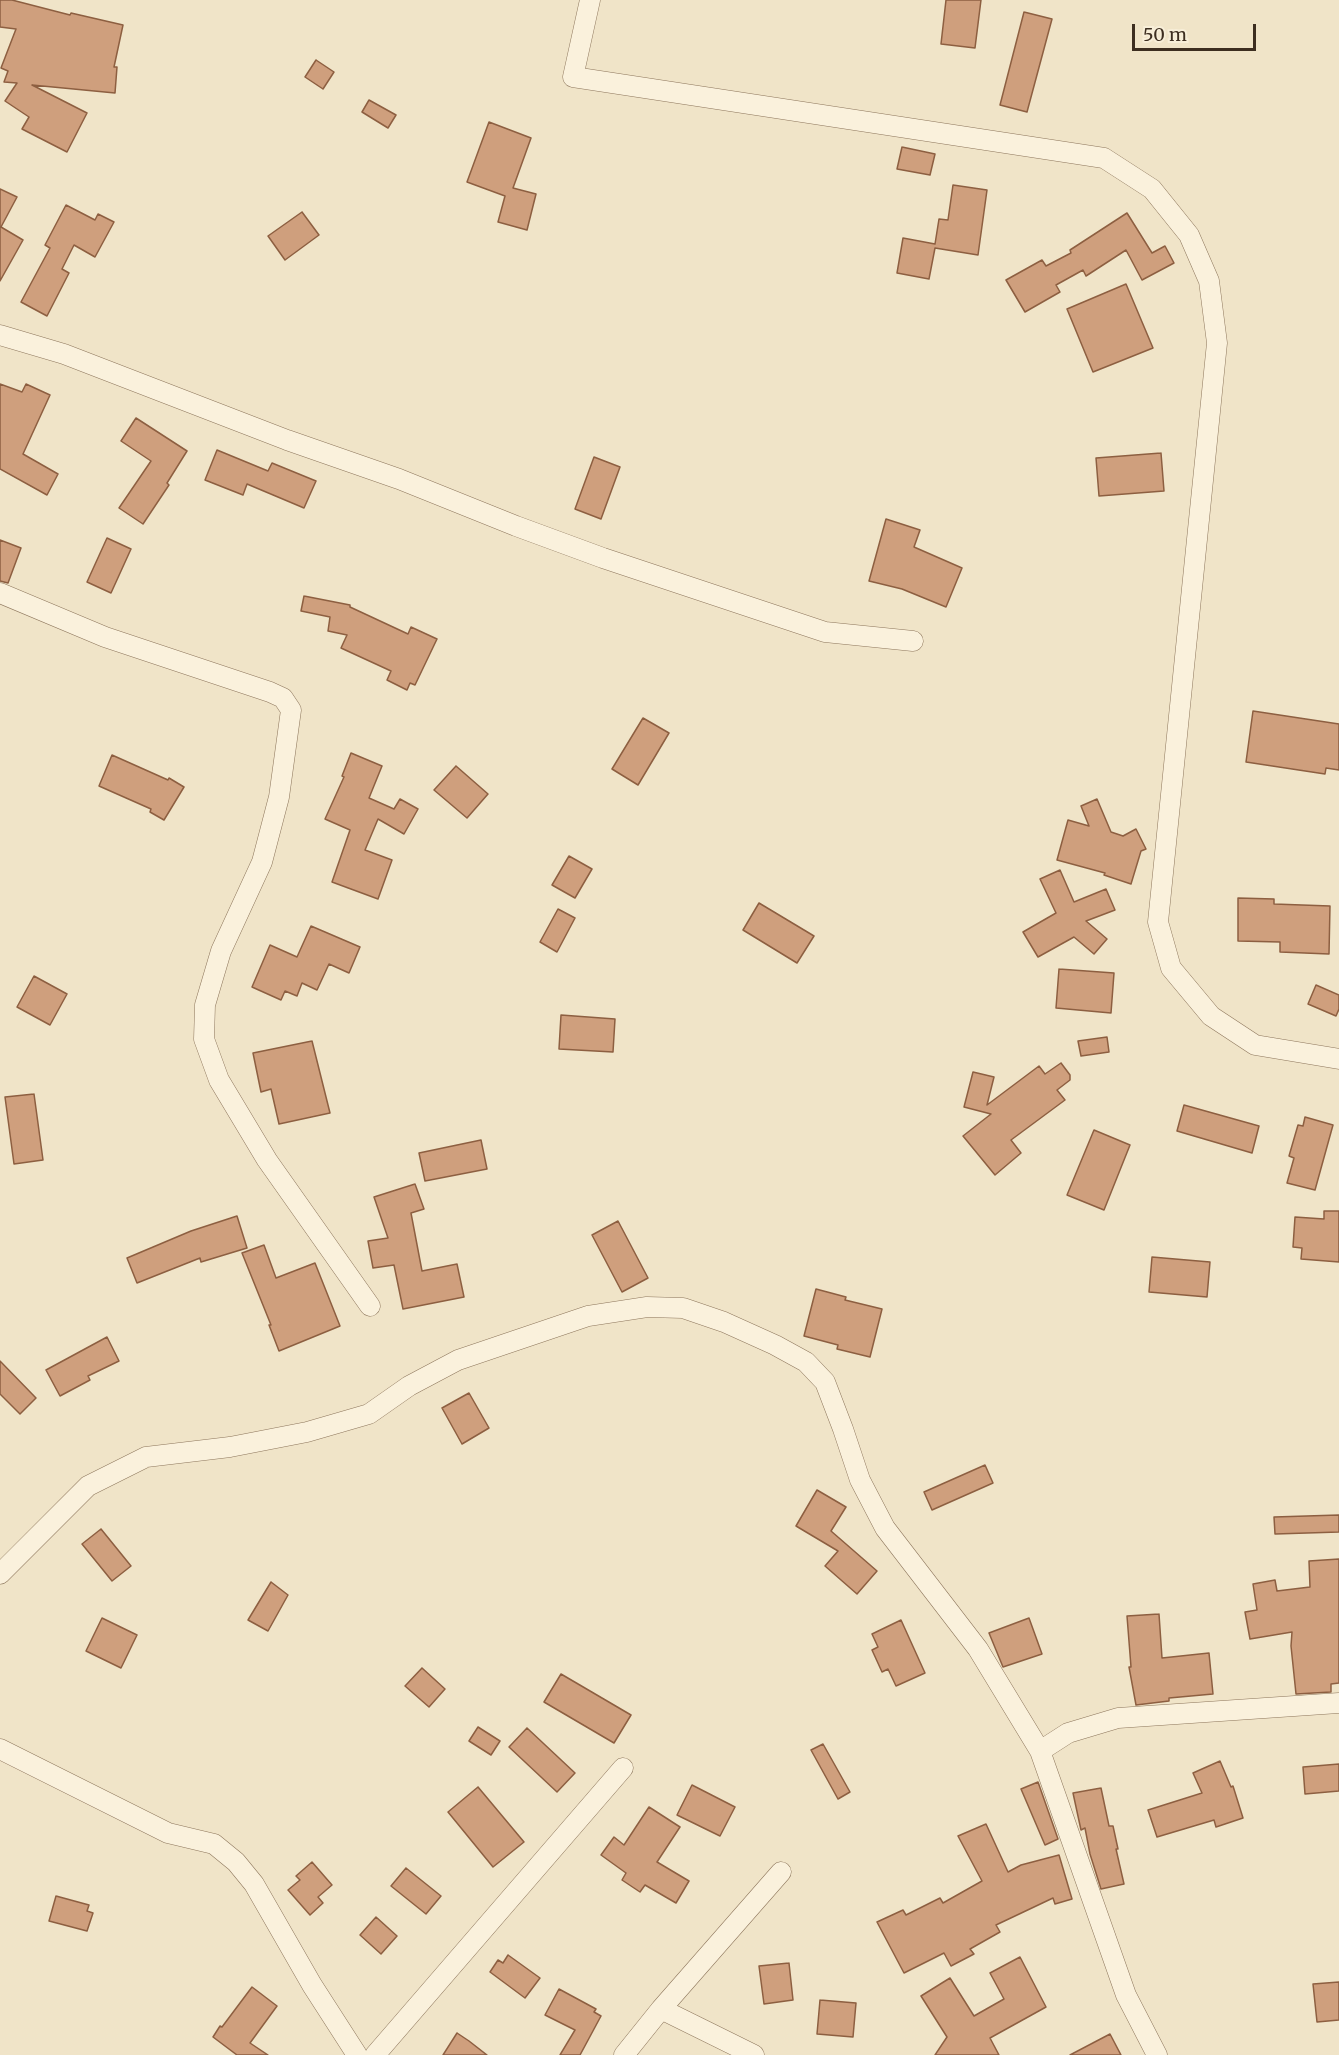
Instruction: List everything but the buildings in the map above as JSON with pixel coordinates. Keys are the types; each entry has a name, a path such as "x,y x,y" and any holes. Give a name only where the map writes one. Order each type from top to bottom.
{"street":[{"path":"590,0 573,77 1104,158 1152,189 1189,235 1209,281 1217,343 1158,922 1171,968 1211,1016 1255,1045 1339,1059"},
{"path":"0,335 64,354 287,440 432,491 516,526 603,558 825,632 913,640"},
{"path":"0,593 105,637 270,692 283,698 291,710 279,797 262,862 221,951 205,1005 204,1039 219,1080 267,1160 370,1306"},
{"path":"0,1574 88,1486 146,1457 230,1447 307,1432 369,1414 409,1386 458,1360 588,1316 647,1307 683,1308 724,1322 776,1345 806,1362 825,1382 860,1480 885,1528 978,1649 1040,1752 1126,1995 1157,2055"},
{"path":"1040,1752 1068,1733 1118,1718 1339,1703"},
{"path":"0,1749 168,1833 214,1844 237,1862 254,1884 312,1985 357,2055"},
{"path":"375,2055 623,1768"},
{"path":"624,2055 661,2009 781,1872"},
{"path":"661,2009 754,2055"}]}
